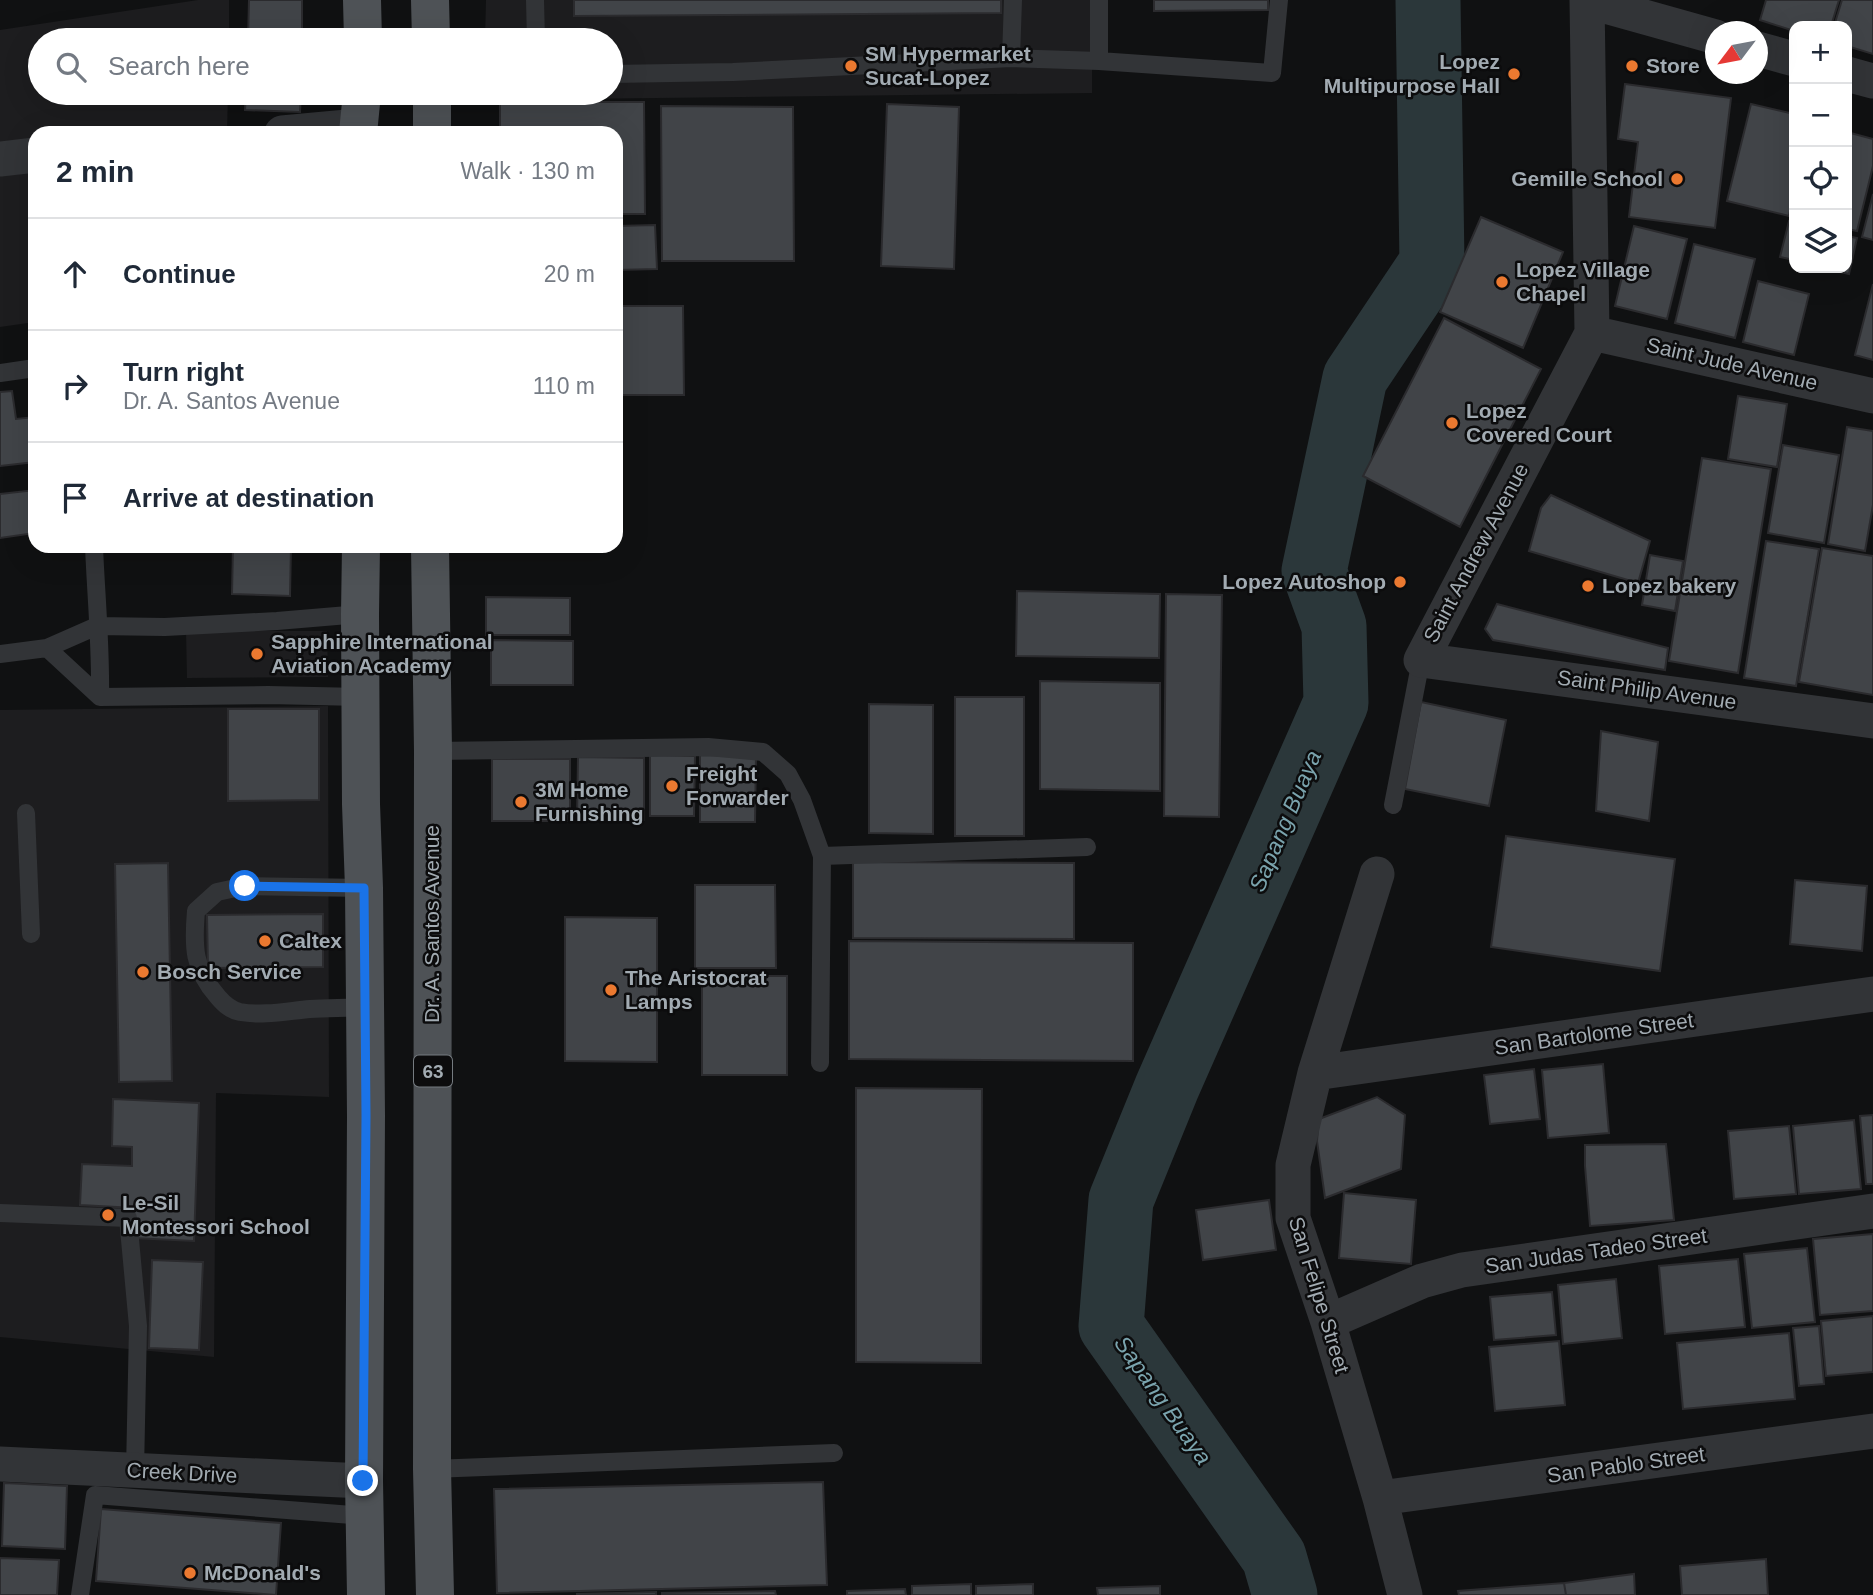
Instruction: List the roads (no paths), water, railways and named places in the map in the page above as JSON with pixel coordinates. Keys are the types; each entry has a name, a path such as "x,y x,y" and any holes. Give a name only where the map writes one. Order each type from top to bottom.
{"main road":[{"path":"362,0 363,28"},
{"path":"430,0 431,28"},
{"path":"432,105 432,126"},
{"path":"361,553 359,614 366,1116 366,1595"},
{"name":"Dr. A. Santos Avenue","path":"430,553 433,751 432,1469 435,1595"}],"street":[{"path":"1587,1 1705,34"},
{"name":"Saint Andrew Avenue","path":"1421,660 1592,333 1587,1"},
{"path":"1768,52 1789,58"},
{"path":"1852,75 1873,81"},
{"path":"316,126 359,117"},
{"path":"0,159 28,156"},
{"name":"Saint Jude Avenue","path":"1592,333 1873,396"},
{"name":"Saint Philip Avenue","path":"1421,660 1873,721"},
{"name":"San Felipe Street","path":"1377,874 1315,1073 1293,1165 1293,1218 1328,1322 1380,1498 1405,1595"},
{"name":"San Bartolome Street","path":"1315,1073 1873,994"},
{"name":"San Judas Tadeo Street","path":"1328,1322 1422,1281 1462,1270 1873,1211"},
{"name":"San Pablo Street","path":"1380,1498 1873,1431"},
{"name":"Creek Drive","path":"0,1464 135,1471 364,1499"}],"lane":[{"path":"535,0 536,28"},
{"path":"1011,58 1013,0"},
{"path":"1098,0 1099,61"},
{"path":"623,74 733,72 1011,58 1272,73 1279,0"},
{"path":"0,373 28,369"},
{"path":"94,553 101,656 100,697"},
{"path":"0,654 47,649 97,626 177,626 359,614"},
{"path":"47,649 100,697 361,697"},
{"path":"1393,805 1421,660"},
{"path":"433,751 708,747 763,752 788,774 802,800 822,856 820,1063"},
{"path":"26,813 31,934"},
{"path":"822,856 1087,847"},
{"path":"364,888 245,886 217,892 196,911 194,936 197,959 205,982 225,1005 239,1012 270,1013 365,1007"},
{"path":"0,1213 128,1218 138,1326 135,1471"},
{"path":"432,1469 834,1453"},
{"path":"80,1595 95,1495 364,1499"}],"waterway":[{"name":"Sapang Buaya","path":"1285,1595 1274,1557 1111,1326 1121,1200 1167,1087 1336,703 1334,626 1314,571 1355,378 1432,263 1428,0"}],"place":[{"name":"SM Hypermarket Sucat-Lopez","path":"851,66"},
{"name":"Store","path":"1632,66"},
{"name":"Lopez Multipurpose Hall","path":"1514,74"},
{"name":"Gemille School","path":"1677,179"},
{"name":"Lopez Village Chapel","path":"1502,282"},
{"name":"Lopez Covered Court","path":"1452,423"},
{"name":"Lopez Autoshop","path":"1400,582"},
{"name":"Lopez bakery","path":"1588,586"},
{"name":"Sapphire International Aviation Academy","path":"257,654"},
{"name":"Freight Forwarder","path":"672,786"},
{"name":"3M Home Furnishing","path":"521,802"},
{"name":"Caltex","path":"265,941"},
{"name":"Bosch Service","path":"143,972"},
{"name":"The Aristocrat Lamps","path":"611,990"},
{"name":"Le-Sil Montessori School","path":"108,1215"},
{"name":"McDonald's","path":"190,1573"}]}
